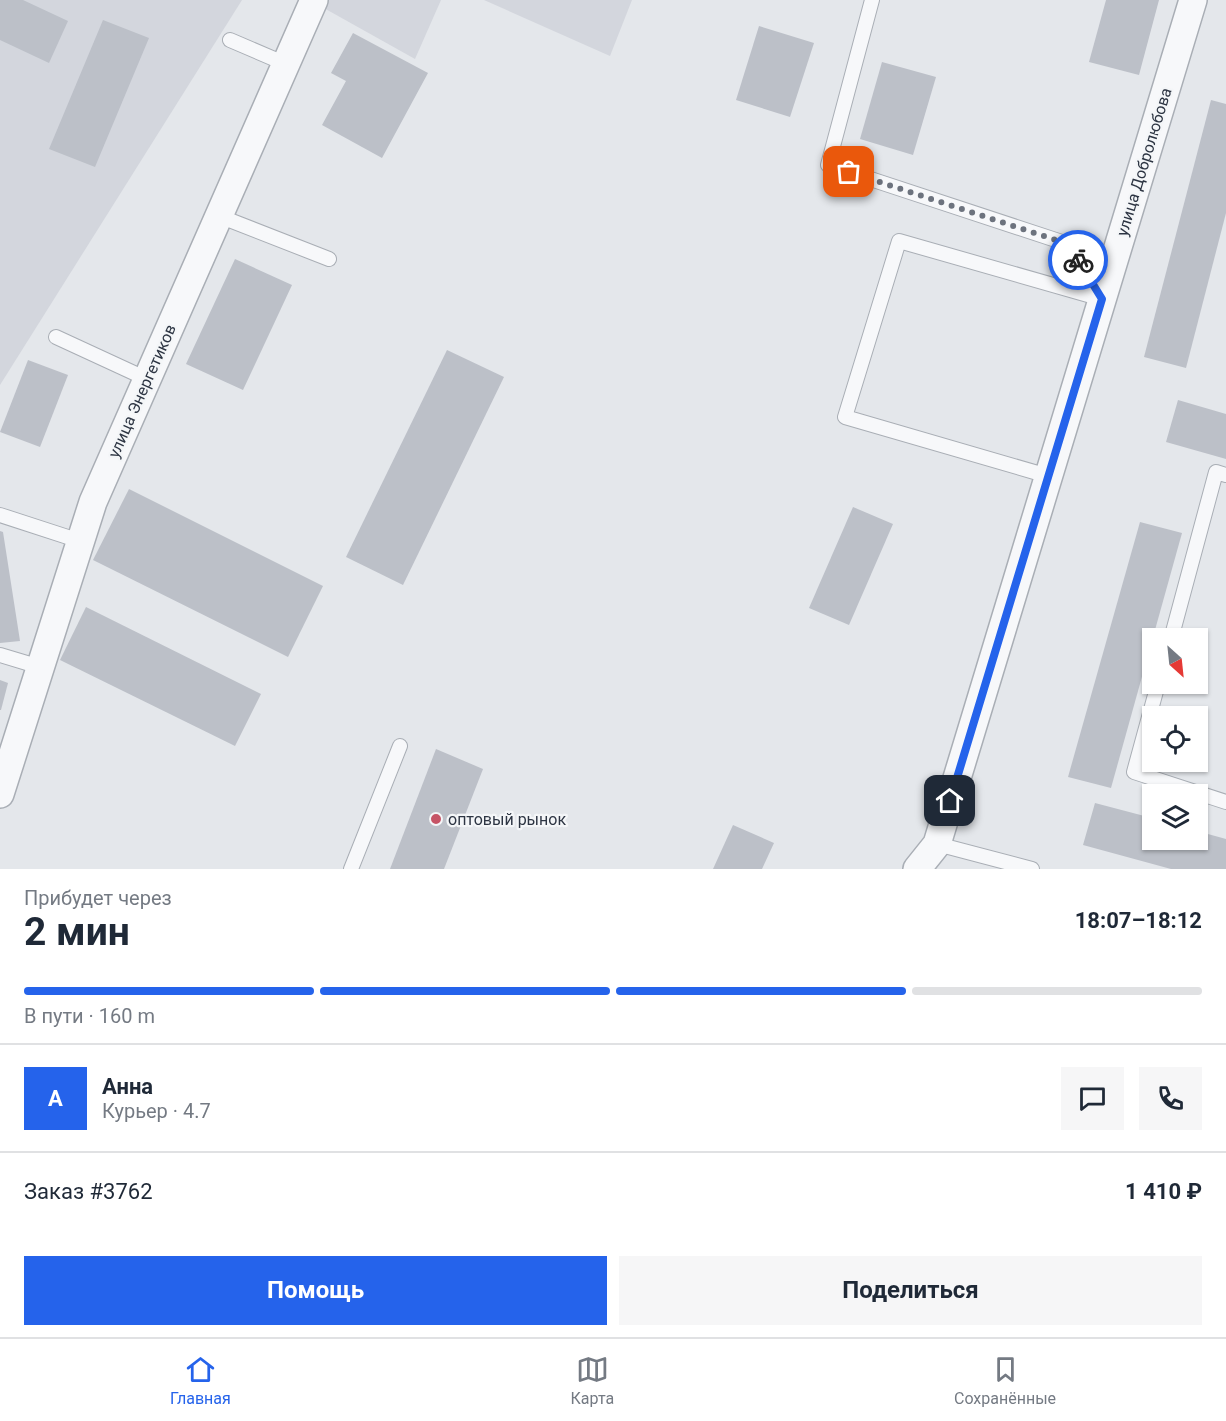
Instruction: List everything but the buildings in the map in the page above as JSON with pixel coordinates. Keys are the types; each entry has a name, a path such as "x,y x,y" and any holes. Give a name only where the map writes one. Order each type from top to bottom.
{"street":[{"name":"улица Энергетиков","path":"0,794 93,502 314,0"},
{"name":"улица Добролюбова","path":"917,869 937,844 1192,0"}],"lane":[{"path":"872,0 828,165 1068,244 1102,299"},
{"path":"230,40 286,64"},
{"path":"219,216 328,259"},
{"path":"1048,476 845,417 848,406 899,242 1102,299"},
{"path":"56,337 147,379"},
{"path":"1174,628 1216,472 1226,475"},
{"path":"0,515 80,541"},
{"path":"0,655 40,667"},
{"path":"1155,694 1134,772 1226,802"},
{"path":"351,869 400,746"},
{"path":"937,844 1032,869"}],"shaded area":[{"path":"0,0 242,0 0,385"},
{"path":"325,0 441,0 415,59 322,7"},
{"path":"484,0 632,0 610,56"}],"way so far":[{"path":"849,172 1068,244 1078,260"}],"place":[{"name":"оптовый рынок","path":"436,819"}],"route":[{"path":"950,801 1102,299 1078,260"}]}
